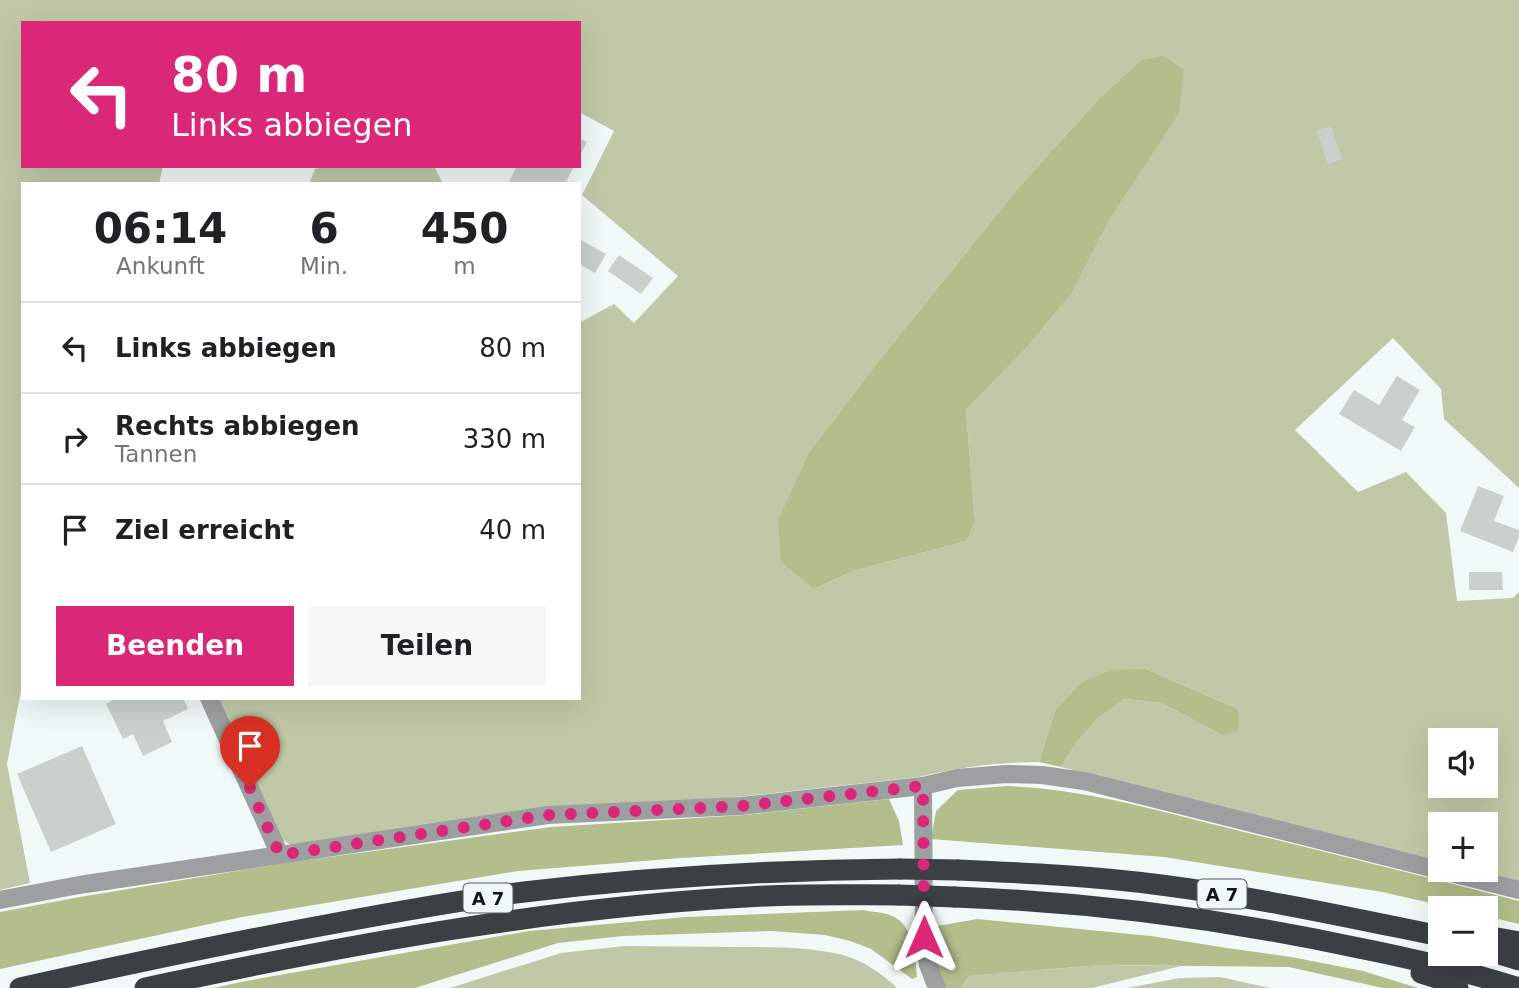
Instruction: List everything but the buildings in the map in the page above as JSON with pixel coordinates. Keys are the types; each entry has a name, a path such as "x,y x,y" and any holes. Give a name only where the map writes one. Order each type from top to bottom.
{"highway":[{"name":"A 7","path":"20,988 239,941 383,914 523,892 683,876 822,869 958,870 1072,876 1161,885 1286,904 1428,934"},
{"name":"A 7","path":"145,988 298,957 525,918 621,907 766,896 899,895 1029,900 1152,912 1280,931 1468,972 1519,988"},
{"path":"1498,938 1519,942"},
{"name":"A 7","path":"1366,949 1393,966 1440,979 1458,988"},
{"path":"1498,954 1519,960"}],"street":[{"path":"210,700 280,855"},
{"path":"0,900 79,885 548,815 741,806 1006,774 1042,775 1084,781 1519,890"},
{"path":"923,786 924,937 928,965 937,988"}],"green space":[{"path":"0,0 1519,0 1519,488 1444,419 1441,389 1393,338 1295,430 1358,492 1406,472 1446,513 1457,601 1513,598 1519,592 1519,881 1498,876 1498,812 1428,812 1428,859 1061,767 1076,743 1096,720 1124,699 1161,703 1222,735 1238,709 1146,669 1055,711 1039,762 994,764 919,777 296,845 281,839 218,700 581,700 581,322 614,304 634,323 678,276 582,195 614,131 581,113 581,21 21,21 21,168 163,168 159,182 21,182 21,690 7,764 30,883 0,890","holes":["1097,101 1112,215 1072,293 1030,344 966,410 975,519 967,541 853,571 814,589 810,451 1019,187"]},
{"path":"1164,56 1184,70 1179,113 1112,215 1072,293 1030,344 966,410 975,520 967,541 853,571 814,589 781,562 778,520 810,451 1019,187 1097,101 1142,60"},
{"path":"435,168 442,182 310,182 315,169"},
{"path":"1146,669 1238,709 1238,731 1222,735 1161,703 1124,699 1096,720 1076,743 1061,767 1039,762 1055,711 1081,683 1110,670"},
{"path":"1007,786 1036,788 1122,802 1428,878 1428,882 1443,882 1519,901 1519,924 1498,919 1498,896 1428,896 1428,902 1382,892 1164,857 931,839 936,811 958,790"},
{"path":"889,799 899,821 903,845 518,871 242,917 0,969 0,912 285,863 551,827 745,815"},
{"path":"864,910 887,914 903,924 911,940 917,977 912,979 871,949 850,941 825,935 772,931 623,936 558,943 415,988 213,988 529,931 686,917"},
{"path":"977,919 1151,936 1291,957 1363,971 1418,988 1383,988 1289,967 1101,965 969,976 961,988 945,988 936,968 932,927"},
{"path":"624,946 776,947 830,952 865,964 897,988 450,988 561,953"},
{"path":"1101,965 1181,966 1092,988 961,988 969,976"},
{"path":"1220,977 1270,988 1127,988 1180,978"}],"route":[{"path":"250,788 280,855 548,815 741,806 923,786 924,937"}]}
